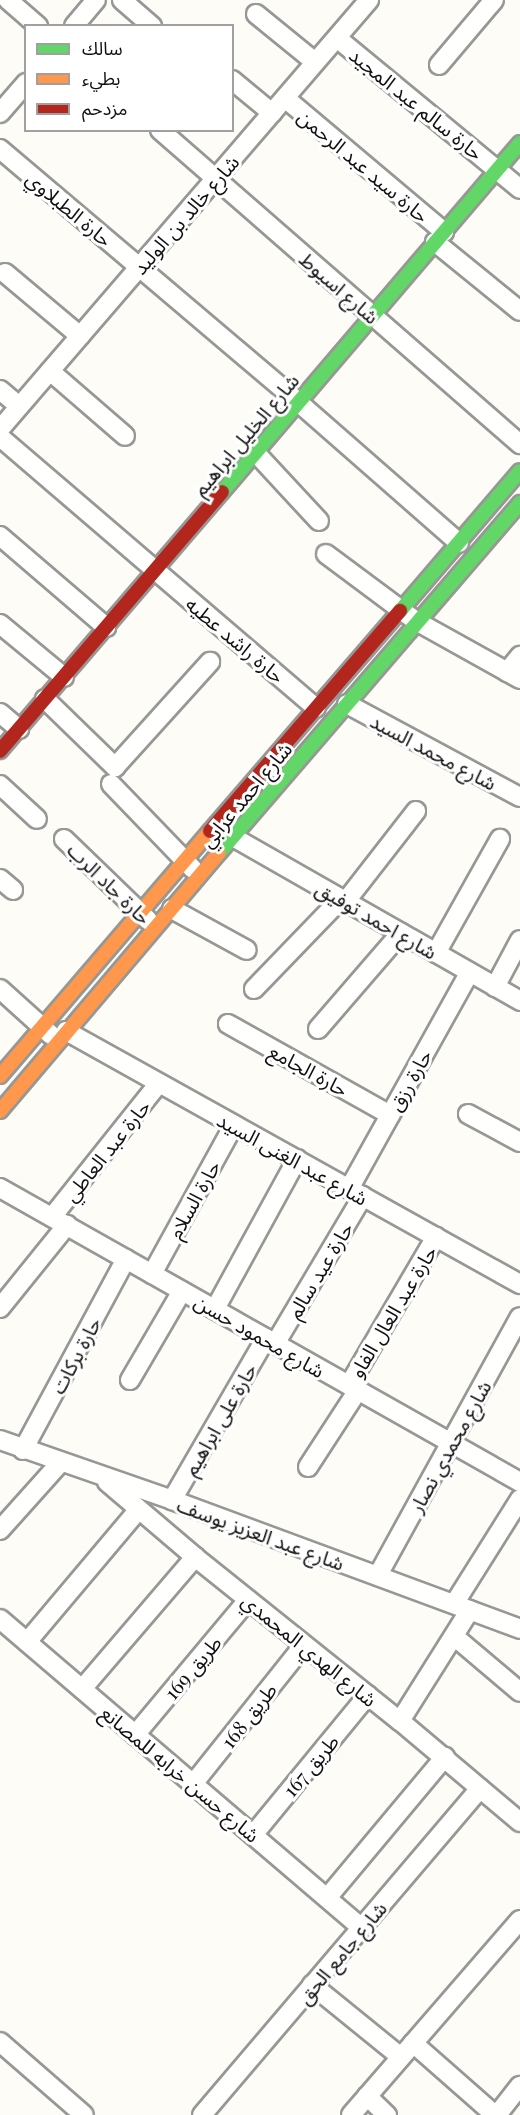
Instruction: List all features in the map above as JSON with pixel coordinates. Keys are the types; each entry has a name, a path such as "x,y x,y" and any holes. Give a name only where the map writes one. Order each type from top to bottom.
{"street":[{"path":"8,0 36,24"},
{"path":"76,24 96,0"},
{"path":"122,0 150,24"},
{"name":"شارع خالد بن الوليد","path":"0,429 369,0"},
{"path":"439,65 494,0"},
{"path":"256,14 315,62"},
{"name":"حارة سالم عبد المجيد","path":"337,38 520,189"},
{"path":"234,82 272,113"},
{"path":"0,113 24,85"},
{"name":"حارة سيد عبد الرحمن","path":"285,98 520,311"},
{"name":"شارع اسيوط","path":"161,132 520,444"},
{"name":"شارع الخليل ابراهيم","path":"0,751 520,143"},
{"name":"حارة الطبلاوي","path":"0,149 298,402 459,543"},
{"path":"5,273 80,336"},
{"path":"50,371 125,436"},
{"path":"0,390 19,406"},
{"name":"حارة راشد عطيه","path":"0,437 316,708"},
{"path":"255,452 319,521"},
{"name":"شارع احمد عرابي","path":"0,1076 520,471"},
{"name":"شارع احمد عرابي","path":"0,1111 416,621 520,503"},
{"path":"0,536 106,627"},
{"path":"326,554 416,621 513,675 520,656"},
{"path":"0,624 64,677"},
{"path":"45,699 115,767 210,662"},
{"name":"شارع محمد السيد","path":"347,704 520,797"},
{"path":"0,713 19,729"},
{"path":"0,784 37,819"},
{"path":"111,784 200,877"},
{"path":"254,989 343,900 416,810"},
{"name":"شارع احمد توفيق","path":"233,837 520,1001"},
{"name":"حارة جاد الرب","path":"64,839 156,928"},
{"path":"436,953 500,839"},
{"path":"172,909 247,950"},
{"path":"318,1029 401,933"},
{"path":"495,987 520,939"},
{"name":"حارة رزق","path":"356,1192 390,1115 470,972"},
{"name":"شارع عبد الغنى السيد","path":"0,989 42,1026 159,1083 520,1284"},
{"name":"حارة الجامع","path":"228,1024 390,1115"},
{"name":"حارة عبد العاطي","path":"0,1308 59,1221 159,1083"},
{"path":"468,1114 520,1142"},
{"name":"حارة السلام","path":"152,1274 234,1125"},
{"path":"215,1309 297,1159"},
{"name":"شارع محمود حسن","path":"0,1188 520,1482"},
{"name":"حارة عيد سالم","path":"271,1341 356,1192"},
{"name":"حارة عبد العال الفاو","path":"308,1467 436,1237"},
{"name":"حارة بركات","path":"23,1450 126,1259"},
{"path":"130,1380 182,1291"},
{"name":"شارع محمدي نصار","path":"378,1575 520,1317"},
{"name":"حارة على ابراهيم","path":"172,1500 271,1341"},
{"name":"شارع عبد العزيز يوسف","path":"0,1440 60,1463 172,1500 520,1629"},
{"path":"0,1530 60,1463"},
{"name":"شارع الهدي المحمدي","path":"101,1476 138,1510 303,1646 445,1757 520,1822"},
{"path":"400,1721 455,1637 462,1607 520,1499"},
{"path":"27,1642 138,1510"},
{"path":"82,1689 195,1557"},
{"name":"طريق 169","path":"135,1734 248,1600"},
{"name":"شارع حسن خرابه للمصانع","path":"0,1619 361,1927"},
{"path":"455,1637 520,1692"},
{"name":"طريق 168","path":"193,1784 303,1646"},
{"name":"طريق 167","path":"253,1835 368,1695"},
{"path":"327,1898 445,1757"},
{"name":"شارع جامع الحق","path":"202,2115 480,1788"},
{"path":"351,2115 520,1920"},
{"path":"312,1985 401,2057"},
{"path":"0,2042 84,2115"},
{"path":"413,2043 496,2115 520,2086"},
{"path":"367,2096 387,2115"}],"traffic: fast":[{"path":"222,492 520,143"},
{"path":"400,611 520,471"},
{"path":"219,853 520,503"}],"traffic: slow":[{"path":"0,1076 210,831"},
{"path":"0,1111 219,853"}],"traffic: jam":[{"path":"0,751 222,492"},
{"path":"210,831 400,611"}]}
